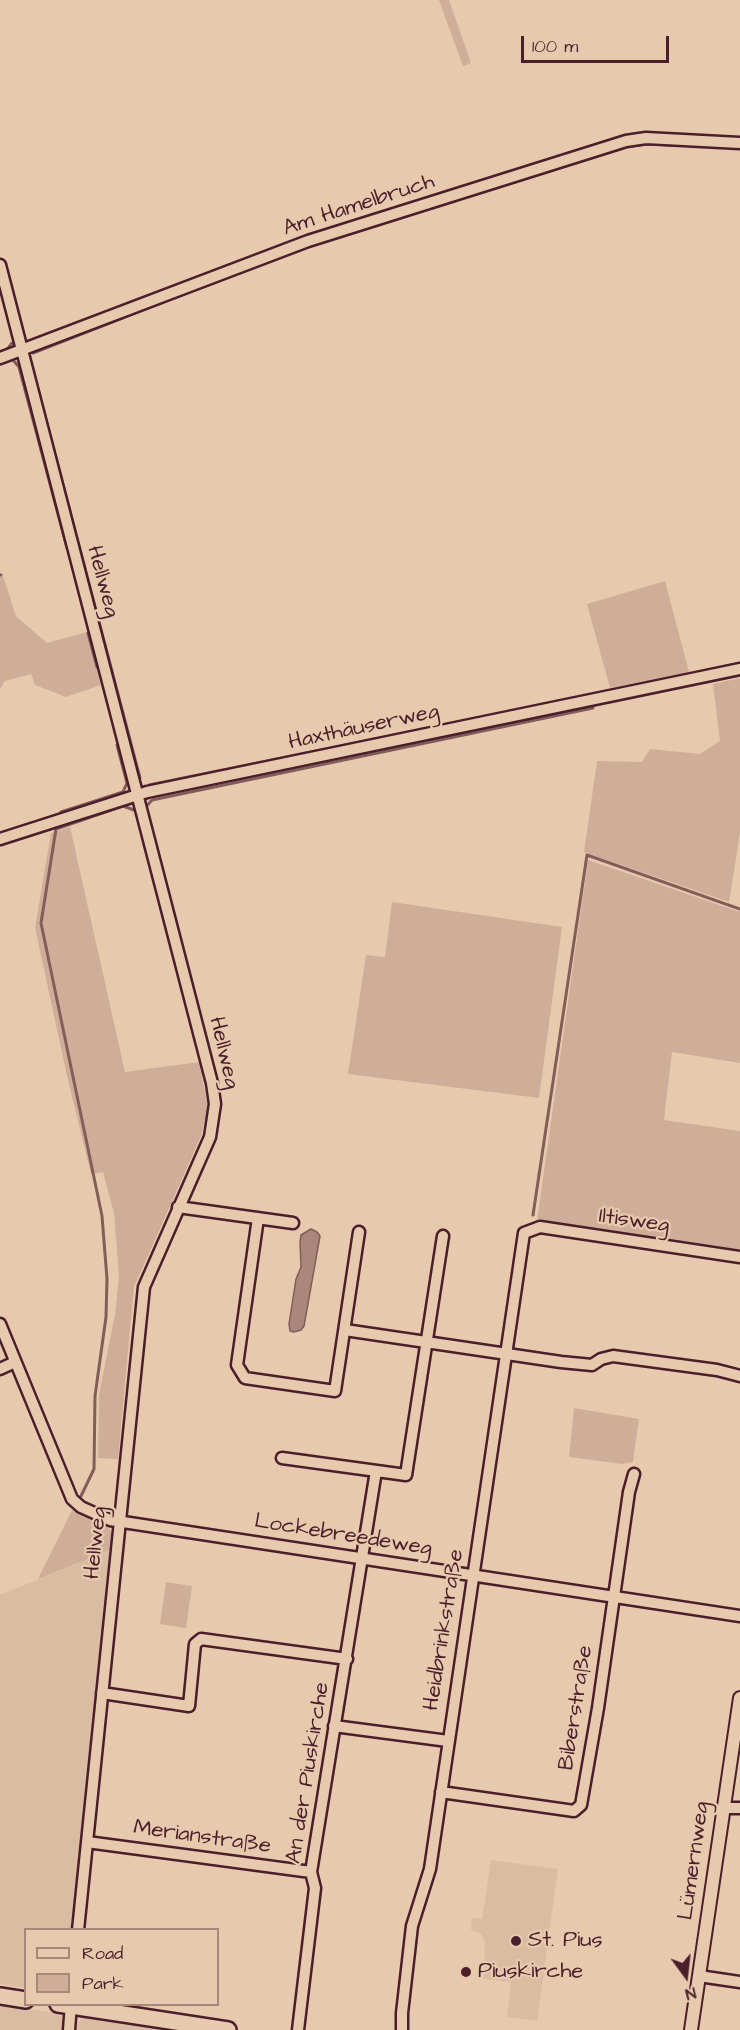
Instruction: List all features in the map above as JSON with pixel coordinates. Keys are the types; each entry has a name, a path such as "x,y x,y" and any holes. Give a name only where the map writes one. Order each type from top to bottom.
{"main road":[{"path":"0,1996 24,2000"},
{"path":"73,2006 228,2030"}],"street":[{"name":"Am Hamelbruch","path":"0,358 308,241 626,141 646,138 740,143"},
{"name":"Hellweg","path":"0,265 216,1104 210,1137 144,1287 78,1928"},
{"name":"Haxthäuserweg","path":"0,839 136,795 740,669"},
{"path":"178,1207 293,1223"},
{"path":"258,1218 237,1365 245,1378 301,1387 335,1391 359,1232"},
{"name":"Iltisweg","path":"524,1233 540,1227 740,1257"},
{"name":"Heidbrinkstraße","path":"402,2030 411,1926 430,1869 524,1233"},
{"path":"282,1458 406,1475 443,1236"},
{"name":"Lockebreedeweg","path":"0,1324 72,1499 81,1506 119,1522 363,1557 740,1616"},
{"path":"345,1330 561,1362 592,1365 601,1359 613,1356 717,1370 740,1376"},
{"path":"0,1369 15,1362"},
{"name":"An der Piuskirche","path":"298,2030 315,1888 311,1872 376,1471"},
{"name":"Biberstraße","path":"441,1792 574,1811 581,1805 629,1492 634,1474"},
{"path":"102,1693 189,1706 195,1644 201,1639 347,1659"},
{"name":"Lümernweg","path":"691,2030 740,1698"},
{"path":"334,1726 448,1741"},
{"path":"724,1808 740,1808"},
{"name":"Merianstraße","path":"87,1842 311,1872"},
{"path":"699,1976 740,1982"},
{"path":"67,2006 69,2030"}],"shaded area":[{"path":"311,1229 320,1236 304,1326 301,1330 294,1332 290,1331 289,1324 296,1279 301,1267 301,1235"},
{"path":"110,1550 71,1928 24,1928 24,1988 0,1984 0,1595"},
{"name":"St. Pius","path":"491,1860 558,1869 537,2021 507,2017 511,1982 483,1979 485,1942 481,1934 471,1930 472,1918 482,1919"},
{"path":"0,2005 58,2013 64,2021 63,2030 0,2030"},
{"path":"83,2018 158,2030 77,2030 78,2022"}],"green space":[{"path":"439,0 449,0 471,63 463,66"},
{"path":"3,576 16,616 47,643 87,632 101,685 66,697 35,685 31,674 5,681 0,689 0,577"},
{"path":"665,581 689,672 610,688 587,604"},
{"path":"740,678 740,833 729,902 584,852 597,761 642,762 650,749 700,754 720,741 713,684"},
{"path":"70,827 125,1072 199,1062 208,1107 201,1136 134,1287 118,1459 98,1458 99,1395 115,1314 119,1277 114,1213 103,1172 91,1174 35,928 51,833"},
{"path":"588,860 740,912 740,1063 672,1052 664,1120 740,1131 740,1253 544,1224 537,1221"},
{"path":"392,902 562,927 539,1098 348,1074 366,955 385,957"},
{"path":"574,1408 639,1419 633,1462 622,1464 569,1457"},
{"path":"72,1510 107,1525 112,1534 110,1550 38,1579"},
{"path":"166,1582 192,1586 186,1628 160,1624"}],"waterway":[{"path":"243,271 307,247 626,147 647,144 672,145"},
{"path":"33,353 194,290"},
{"path":"6,351 12,343"},
{"path":"0,364 12,360"},
{"path":"13,360 19,367 67,548"},
{"path":"32,367 140,778"},
{"path":"88,633 97,667"},
{"path":"698,672 740,663"},
{"path":"145,808 152,800 593,708"},
{"path":"149,785 493,715"},
{"path":"61,812 123,792 127,783 117,745"},
{"path":"81,1496 94,1469 95,1396 106,1317 107,1279 102,1216 41,923 56,829 123,806 134,810"},
{"path":"533,1215 587,855 740,909"}],"place":[{"name":"St. Pius","path":"516,1941"},
{"name":"Piuskirche","path":"466,1972"}]}
